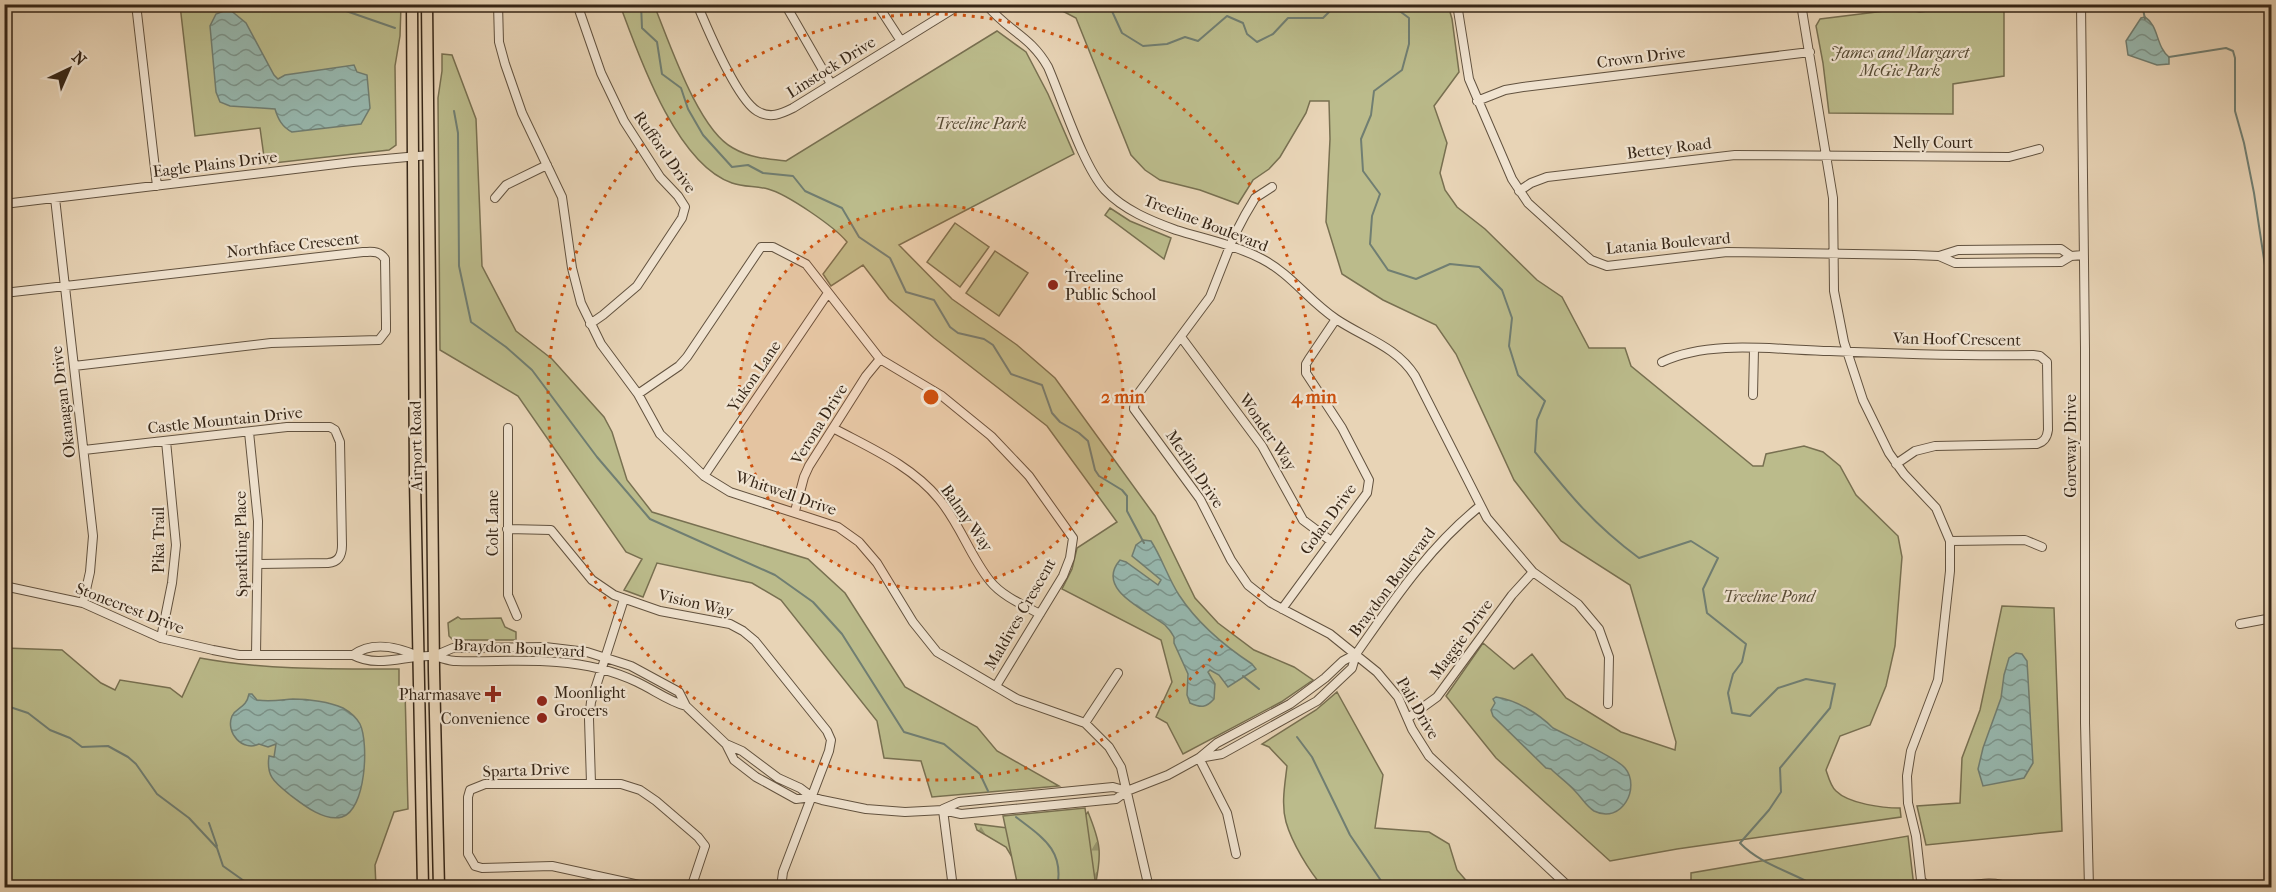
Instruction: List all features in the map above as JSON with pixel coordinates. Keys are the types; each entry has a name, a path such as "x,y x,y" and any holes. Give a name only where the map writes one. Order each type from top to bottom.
{"main road":[{"name":"Airport Road","path":"412,4 418,656 423,888"},
{"name":"Airport Road","path":"427,4 434,656 439,888"}],"street":[{"path":"136,4 157,186"},
{"name":"Whitwell Drive","path":"498,4 499,42 505,64 522,113 562,197 575,280 590,324 607,354 638,394 660,434 704,476 730,492 838,527 859,542 877,563 913,622 937,652 1026,703 1085,723 1116,756 1127,791 1149,888"},
{"name":"Rufford Drive","path":"577,4 601,73 624,121 660,177 685,207 682,218 637,286 590,324"},
{"name":"Linstock Drive","path":"697,4 727,69 748,102 758,112 772,116 783,113 961,4"},
{"path":"785,4 831,84"},
{"path":"877,4 901,41"},
{"name":"Treeline Boulevard","path":"986,4 1002,23 1024,37 1039,51 1048,67 1090,169 1105,190 1136,213 1175,229 1253,255 1279,269 1336,319 1388,347 1409,367 1487,518 1533,572 1578,604 1599,629 1609,657 1608,704"},
{"path":"1457,6 1469,4"},
{"path":"1801,4 1833,198 1836,304 1848,352 1866,408 1896,464 1936,508 1950,542 1950,570 1938,680 1911,751 1907,776 1908,803 1916,836 1921,880 1928,888"},
{"name":"Goreway Drive","path":"2081,4 2085,348 2085,723 2089,888"},
{"name":"Latania Boulevard","path":"1457,6 1468,79 1519,191 1528,203 1572,243 1592,260 1604,266 1727,252 1940,256 1955,263 2061,262 2072,256 2083,255"},
{"name":"Crown Drive","path":"1477,101 1505,90 1523,87 1810,52"},
{"name":"Nelly Court","path":"1827,155 2009,157 2039,149"},
{"name":"Eagle Plains Drive","path":"4,204 429,154"},
{"name":"Bettey Road","path":"1519,191 1542,178 1589,172 1735,155 1827,155"},
{"path":"495,198 506,185 547,165"},
{"name":"Merlin Drive","path":"1272,187 1255,198 1230,246 1213,291 1135,398 1134,409 1200,500 1242,578 1261,596 1282,609"},
{"name":"Okanagan Drive","path":"55,198 93,547 90,572 82,603"},
{"name":"Maldives Crescent","path":"638,394 671,372 687,357 761,248 773,248 806,264 880,359 942,396 991,436 1029,476 1073,538 1070,558 1063,576 996,686"},
{"name":"Northface Crescent","path":"65,286 363,252 381,253 385,266 386,331 379,340 271,343 74,366"},
{"path":"4,293 65,286"},
{"name":"Yukon Lane","path":"704,476 828,293"},
{"name":"Golan Drive","path":"1282,609 1370,486 1347,436 1306,373 1306,364 1336,319"},
{"name":"Wonder Way","path":"1181,337 1262,446 1303,520 1331,541"},
{"path":"1662,362 1680,354 1727,348 1848,352"},
{"path":"1753,395 1754,349"},
{"name":"Van Hoof Crescent","path":"1848,352 1956,356 2033,355 2040,356 2047,362 2048,430 2042,442 2037,444 1935,446 1915,451 1896,464"},
{"name":"Verona Drive","path":"795,512 804,477 866,376 880,359"},
{"name":"Castle Mountain Drive","path":"84,450 287,427 330,428 339,434 340,442 342,545 340,557 332,563 259,564"},
{"name":"Colt Lane","path":"508,428 508,595 517,616"},
{"name":"Balmy Way","path":"833,428 894,460 939,498 991,582 1011,598 1040,614"},
{"name":"Sparkling Place","path":"249,432 258,521 256,655"},
{"name":"Pika Trail","path":"161,638 174,576 176,545 166,441"},
{"name":"Braydon Boulevard","path":"1199,758 1222,754 1317,701 1352,668 1356,654 1428,555 1457,524 1480,506"},
{"path":"4,513 6,544 4,561"},
{"name":"Vision Way","path":"507,530 551,530 592,580 606,591 660,611 729,624 743,631 755,641 830,736 829,751 812,797"},
{"path":"1950,542 2025,540 2042,547"},
{"name":"Maggie Drive","path":"1408,718 1437,697 1512,595 1533,572"},
{"name":"Stonecrest Drive","path":"4,586 82,603 161,638 230,654 353,655 364,661 434,656"},
{"path":"591,783 589,719 591,702 624,599"},
{"name":"Pali Drive","path":"1282,609 1321,629 1356,654 1390,686 1421,746 1438,766 1570,888"},
{"path":"2240,624 2271,618"},
{"name":"Stonecrest Drive","path":"353,655 363,648 398,647 418,656"},
{"name":"Braydon Boulevard","path":"434,656 453,648 526,647 573,650 605,657 646,673 679,692 686,706 726,744 812,797 866,809 905,812 943,810 961,814 1116,799 1127,791 1158,780 1199,758 1217,743 1300,697 1343,661 1356,654"},
{"name":"Braydon Boulevard","path":"434,656 452,661 554,661 601,669 636,682 672,702 686,706"},
{"path":"1085,723 1118,673"},
{"path":"1199,758 1227,813 1236,854"},
{"name":"Sparta Drive","path":"653,888 552,866 482,868 475,866 468,854 470,790 484,784 591,783 612,783 640,790 666,808 705,846 691,888"},
{"name":"Braydon Boulevard","path":"943,810 959,802 1113,787 1127,791"},
{"path":"781,888 783,872 812,797"},
{"path":"943,810 952,888"},
{"path":"1954,888 2002,884 2009,888"}],"green space":[{"name":"James and Margaret McGie Park","path":"1983,4 2004,5 2004,76 1953,84 1953,114 1829,113 1816,26 1820,19 1901,9 1920,12"},
{"path":"180,5 401,5 400,36 395,66 396,145 389,150 265,164 260,128 195,136"},
{"name":"Treeline Park","path":"620,5 654,5 686,83 708,123 720,138 733,148 752,156 772,160 786,161 997,31 1026,52 1048,94 1074,154 899,245 952,299 1017,345 1055,378 1155,516 1195,598 1218,623 1254,650 1294,667 1313,680 1281,702 1183,754 1167,723 1156,717 1172,682 1161,640 1062,589 1072,569 1077,548 1117,522 1047,426 934,338 889,299 863,265 831,286 823,274 847,242 822,220 776,192 732,183 712,172 677,132 662,106"},
{"name":"Treeline Pond","path":"1051,5 1448,5 1459,72 1434,106 1447,143 1440,173 1445,190 1457,207 1485,229 1537,280 1562,297 1589,348 1625,348 1631,366 1753,466 1763,466 1766,454 1804,446 1823,452 1840,466 1856,495 1898,536 1902,557 1895,646 1886,686 1870,725 1840,736 1826,770 1833,787 1842,795 1866,804 1900,808 1901,817 1677,849 1610,861 1496,758 1446,696 1483,643 1514,669 1532,654 1566,698 1621,732 1675,750 1676,742 1630,585 1561,541 1514,480 1456,354 1436,325 1383,300 1342,274 1326,222 1330,139 1329,101 1310,101 1306,113 1280,157 1269,169 1253,180 1238,204 1200,190 1160,180 1145,170 1131,155 1076,18"},
{"path":"442,54 452,55 476,119 482,266 516,331 552,359 604,417 612,432 627,480 652,512 808,559 845,593 905,687 977,727 997,751 1059,786 932,797 921,761 884,758 877,721 781,600 752,583 657,563 643,597 624,590 642,559 626,552 518,396 440,350 438,98"},
{"path":"1110,208 1130,221 1171,238 1164,259 1105,215"},
{"path":"955,223 989,247 960,287 927,262"},
{"path":"995,251 1028,273 999,316 966,293"},
{"path":"2002,606 2054,608 2062,831 1926,845 1917,806 1960,803 1962,758 1980,710"},
{"path":"458,617 461,619 501,618 505,627 516,632 516,640 453,640 449,636 448,623"},
{"path":"5,648 62,650 101,683 115,690 120,680 170,688 182,697 200,658 274,667 399,669 399,687 405,690 408,809 394,812 375,865 376,887 5,888"},
{"path":"1337,692 1383,775 1375,828 1429,832 1449,844 1457,870 1470,885 1445,888 1323,887 1312,873 1297,848 1286,822 1284,787 1287,766 1269,747 1262,744 1316,710"},
{"path":"1085,808 1096,887 1018,887 1003,816"},
{"path":"1088,812 1096,832 1099,849 1095,887 1027,882 1006,847 977,830 975,824 1016,829 1077,825"},
{"path":"1908,836 1914,887 1691,887 1691,873"}],"water":[{"path":"229,9 246,23 278,79 285,75 354,65 357,72 367,75 370,108 361,124 292,132 281,122 275,109 230,106 220,102 216,92 210,26 216,14"},
{"path":"2145,17 2153,26 2162,48 2169,57 2169,64 2157,65 2128,55 2126,41 2141,18"},
{"path":"1143,540 1151,541 1186,606 1203,625 1256,669 1228,687 1219,675 1210,670 1208,672 1215,684 1214,699 1206,706 1190,703 1187,695 1188,674 1170,631 1165,625 1126,599 1114,581 1114,571 1120,560 1158,585 1161,580 1132,556 1136,545"},
{"path":"2016,653 2022,654 2027,661 2033,763 2024,778 1983,786 1978,769 1983,748 2001,698 2009,658"},
{"path":"249,694 262,701 299,699 325,703 343,708 357,719 363,733 365,760 361,790 350,812 335,818 321,815 307,807 279,786 270,774 269,756 274,757 276,744 268,747 259,744 253,746 237,739 230,722 236,710 244,705"},
{"path":"1496,697 1526,708 1553,728 1620,763 1629,776 1631,785 1626,802 1613,813 1604,814 1589,807 1569,785 1551,769 1546,768 1493,716 1491,710 1495,703 1493,699"}],"waterway":[{"path":"326,4 395,28"},
{"path":"641,4 642,28 657,42 662,74 681,88 688,109 703,135 732,167 748,165 763,173 793,176 805,191 842,208 859,237 890,258 906,292 934,300 950,327 958,333 984,339 993,345 1011,374 1042,385 1052,413 1060,422 1088,441 1095,470 1099,476 1122,490 1127,496 1127,511 1144,543"},
{"path":"1112,4 1111,9 1122,33 1143,46 1167,44 1185,37 1198,41 1227,16 1243,23 1247,34 1257,42 1273,34 1288,18 1323,18 1337,4"},
{"path":"1390,4 1409,18 1409,44 1402,70 1374,91 1371,115 1361,139 1363,171 1380,194 1372,216 1370,244 1388,270 1416,279 1450,264 1479,267 1502,290 1512,318 1509,346 1518,375 1545,401 1537,420 1535,452 1547,467 1595,521 1639,558 1691,541 1718,558 1703,589 1707,613 1746,644 1742,662 1733,674 1728,693 1732,713 1750,716 1778,688 1806,679 1835,684 1830,708 1780,768 1781,792 1769,810 1740,843 1767,863 1819,888"},
{"path":"2142,4 2145,19"},
{"path":"2169,57 2226,48 2233,51 2235,111 2254,193 2272,312"},
{"path":"454,111 458,133 459,266 471,322 506,347 532,370 597,457 650,519 775,575 813,602 842,634 904,732 944,744 980,774 988,791"},
{"path":"1243,676 1259,689"},
{"path":"4,705 28,713 50,730 70,738 82,747 108,746 128,757 136,764 157,794 189,818 217,848 223,866 254,888"},
{"path":"1297,737 1312,757 1350,835 1386,888"},
{"path":"1016,817 1043,838 1054,854 1059,875 1057,888"},
{"path":"209,823 217,846"}],"place":[{"name":"Treeline Public School","path":"1053,285"},
{"name":"Pharmasave","path":"493,694"},
{"name":"Moonlight Grocers","path":"542,701"},
{"name":"Convenience","path":"542,718"}]}
